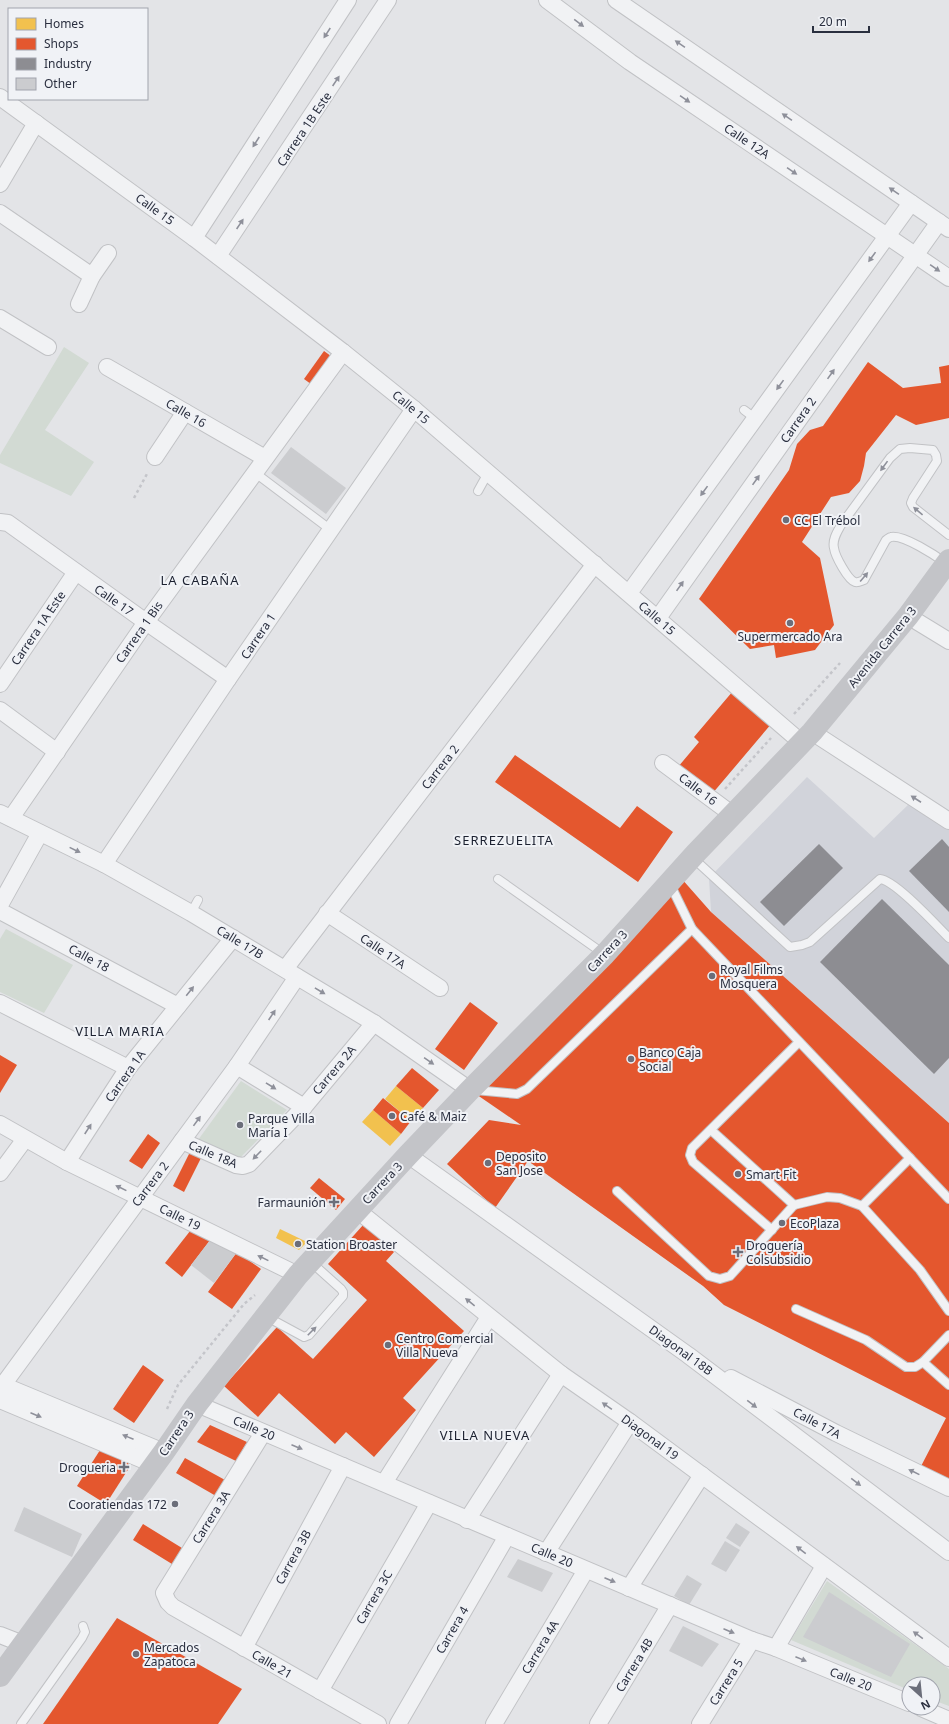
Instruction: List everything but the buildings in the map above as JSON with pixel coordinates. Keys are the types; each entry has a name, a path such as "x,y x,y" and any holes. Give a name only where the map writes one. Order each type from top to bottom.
{"main road":[{"name":"Avenida Carrera 3","path":"807,738 908,616 948,562"},
{"name":"Carrera 3","path":"0,1676 159,1458 196,1404 304,1268 408,1155 470,1090 605,954 692,858 807,738"}],"street":[{"path":"194,238 348,0"},
{"name":"Carrera 1B Este","path":"218,256 388,0"},
{"name":"Calle 12A","path":"547,0 630,62 888,235 949,278"},
{"path":"616,0 944,226"},
{"name":"Calle 15","path":"0,97 194,238 343,352 414,409 629,594 807,738 949,821"},
{"path":"0,184 36,124"},
{"path":"629,594 750,415 911,203"},
{"path":"0,213 92,276"},
{"name":"Carrera 2","path":"658,618 916,255 944,226"},
{"path":"79,304 92,276 108,253"},
{"path":"0,318 48,347"},
{"name":"Carrera 1 Bis","path":"5,816 57,752 146,622 343,352"},
{"name":"Calle 16","path":"107,367 265,458"},
{"name":"Carrera 1","path":"104,864 228,679 414,409"},
{"path":"155,457 185,412"},
{"name":"Calle 17","path":"0,522 8,523 228,679"},
{"name":"Carrera 2","path":"1,1390 140,1197 237,1066 327,913 595,564"},
{"name":"Carrera 1A Este","path":"0,684 76,572"},
{"path":"908,616 949,641"},
{"path":"0,710 57,752"},
{"name":"Calle 16","path":"663,762 733,815"},
{"name":"Calle 17B","path":"5,816 194,906 233,938 374,1023 470,1090"},
{"path":"0,905 40,833"},
{"name":"Calle 18","path":"0,911 178,1006"},
{"name":"Calle 17A","path":"327,913 440,988"},
{"name":"Carrera 1A","path":"67,1162 128,1068 233,938"},
{"path":"0,1003 128,1068"},
{"name":"Carrera 2A","path":"243,1166 249,1164 304,1107 374,1023"},
{"path":"237,1066 304,1107"},
{"name":"Calle 19","path":"0,1124 67,1162 140,1197 304,1268"},
{"path":"0,1172 25,1139"},
{"name":"Calle 18A","path":"182,1141 236,1165 243,1166"},
{"name":"Diagonal 18B","path":"408,1155 688,1355 949,1552"},
{"name":"Diagonal 19","path":"357,1210 561,1374 630,1422 949,1658"},
{"path":"384,1483 489,1317"},
{"name":"Calle 17A","path":"688,1355 843,1437 949,1488"},
{"path":"468,1520 561,1374"},
{"path":"1,1390 159,1458"},
{"name":"Calle 20","path":"196,1404 670,1606 901,1700"},
{"path":"546,1553 630,1422"},
{"name":"Carrera 3A","path":"168,1602 164,1593 263,1432"},
{"name":"Carrera 3B","path":"244,1648 343,1466"},
{"path":"630,1588 702,1475"},
{"name":"Carrera 3C","path":"320,1691 428,1503"},
{"name":"Carrera 4","path":"398,1724 507,1536"},
{"path":"776,1648 824,1566"},
{"name":"Carrera 4A","path":"494,1724 586,1570"},
{"name":"Calle 21","path":"168,1602 173,1607 378,1724"},
{"name":"Carrera 4B","path":"598,1724 670,1606"},
{"path":"0,1635 22,1644"},
{"name":"Carrera 5","path":"700,1724 752,1640"},
{"path":"940,1716 949,1720"}],"lane":[{"path":"948,562 906,540 896,536 890,537 886,540 864,580 855,582 848,577 834,548 835,535 841,525 890,458 900,449 910,448 932,450 936,455 937,461 911,503 913,507 949,535"},
{"path":"254,472 331,530"},
{"path":"478,491 488,473"},
{"path":"692,858 790,947 810,942 880,879 884,879 897,887 949,938"},
{"path":"498,879 605,954"},
{"path":"670,883 692,929 949,1199"},
{"path":"470,1090 518,1094 527,1089 692,929"},
{"path":"772,1230 693,1162 690,1155 692,1148 799,1042"},
{"path":"711,1130 794,1205"},
{"path":"862,1206 910,1158"},
{"path":"617,1191 709,1276 720,1279 730,1276 794,1205 828,1197 840,1198 862,1206 920,1270 948,1308"},
{"path":"267,1316 304,1337 309,1335 344,1296 344,1292 341,1288 304,1268"},
{"path":"796,1309 866,1340 906,1367 915,1367 923,1362 949,1335"},
{"path":"923,1362 949,1385"},
{"path":"21,1724 82,1638 85,1632 83,1626"}],"path":[{"path":"134,498 155,457"}],"shaded area":[{"path":"64,347 89,363 45,430 94,462 71,496 0,463 0,455"},
{"path":"807,777 874,838 911,802 949,827 949,1123 711,912 709,878"},
{"path":"6,929 73,965 44,1013 0,992 0,939"},
{"name":"Parque Villa María I","path":"241,1081 287,1110 240,1158 198,1140"},
{"path":"827,1581 949,1669 949,1706 941,1703 941,1676 901,1676 901,1687 791,1640"}],"place":[{"name":"CC El Trébol","path":"786,520"},
{"name":"Supermercado Ara","path":"790,623"},
{"name":"Royal Films Mosquera","path":"712,976"},
{"name":"Banco Caja Social","path":"631,1059"},
{"name":"Café & Maiz","path":"392,1116"},
{"name":"Parque Villa María I","path":"240,1125"},
{"name":"Deposito San Jose","path":"488,1163"},
{"name":"Smart Fit","path":"738,1174"},
{"name":"Farmaunión","path":"334,1202"},
{"name":"EcoPlaza","path":"782,1223"},
{"name":"Station Broaster","path":"298,1244"},
{"name":"Droguería Colsubsidio","path":"738,1252"},
{"name":"Centro Comercial Villa Nueva","path":"388,1345"},
{"name":"Drogueria","path":"124,1467"},
{"name":"Cooratiendas 172","path":"175,1504"},
{"name":"Mercados Zapatoca","path":"136,1654"}],"district":[{"name":"LA CABAÑA","path":"200,580"},
{"name":"SERREZUELITA","path":"504,840"},
{"name":"VILLA MARIA","path":"120,1031"},
{"name":"VILLA NUEVA","path":"485,1435"}]}
